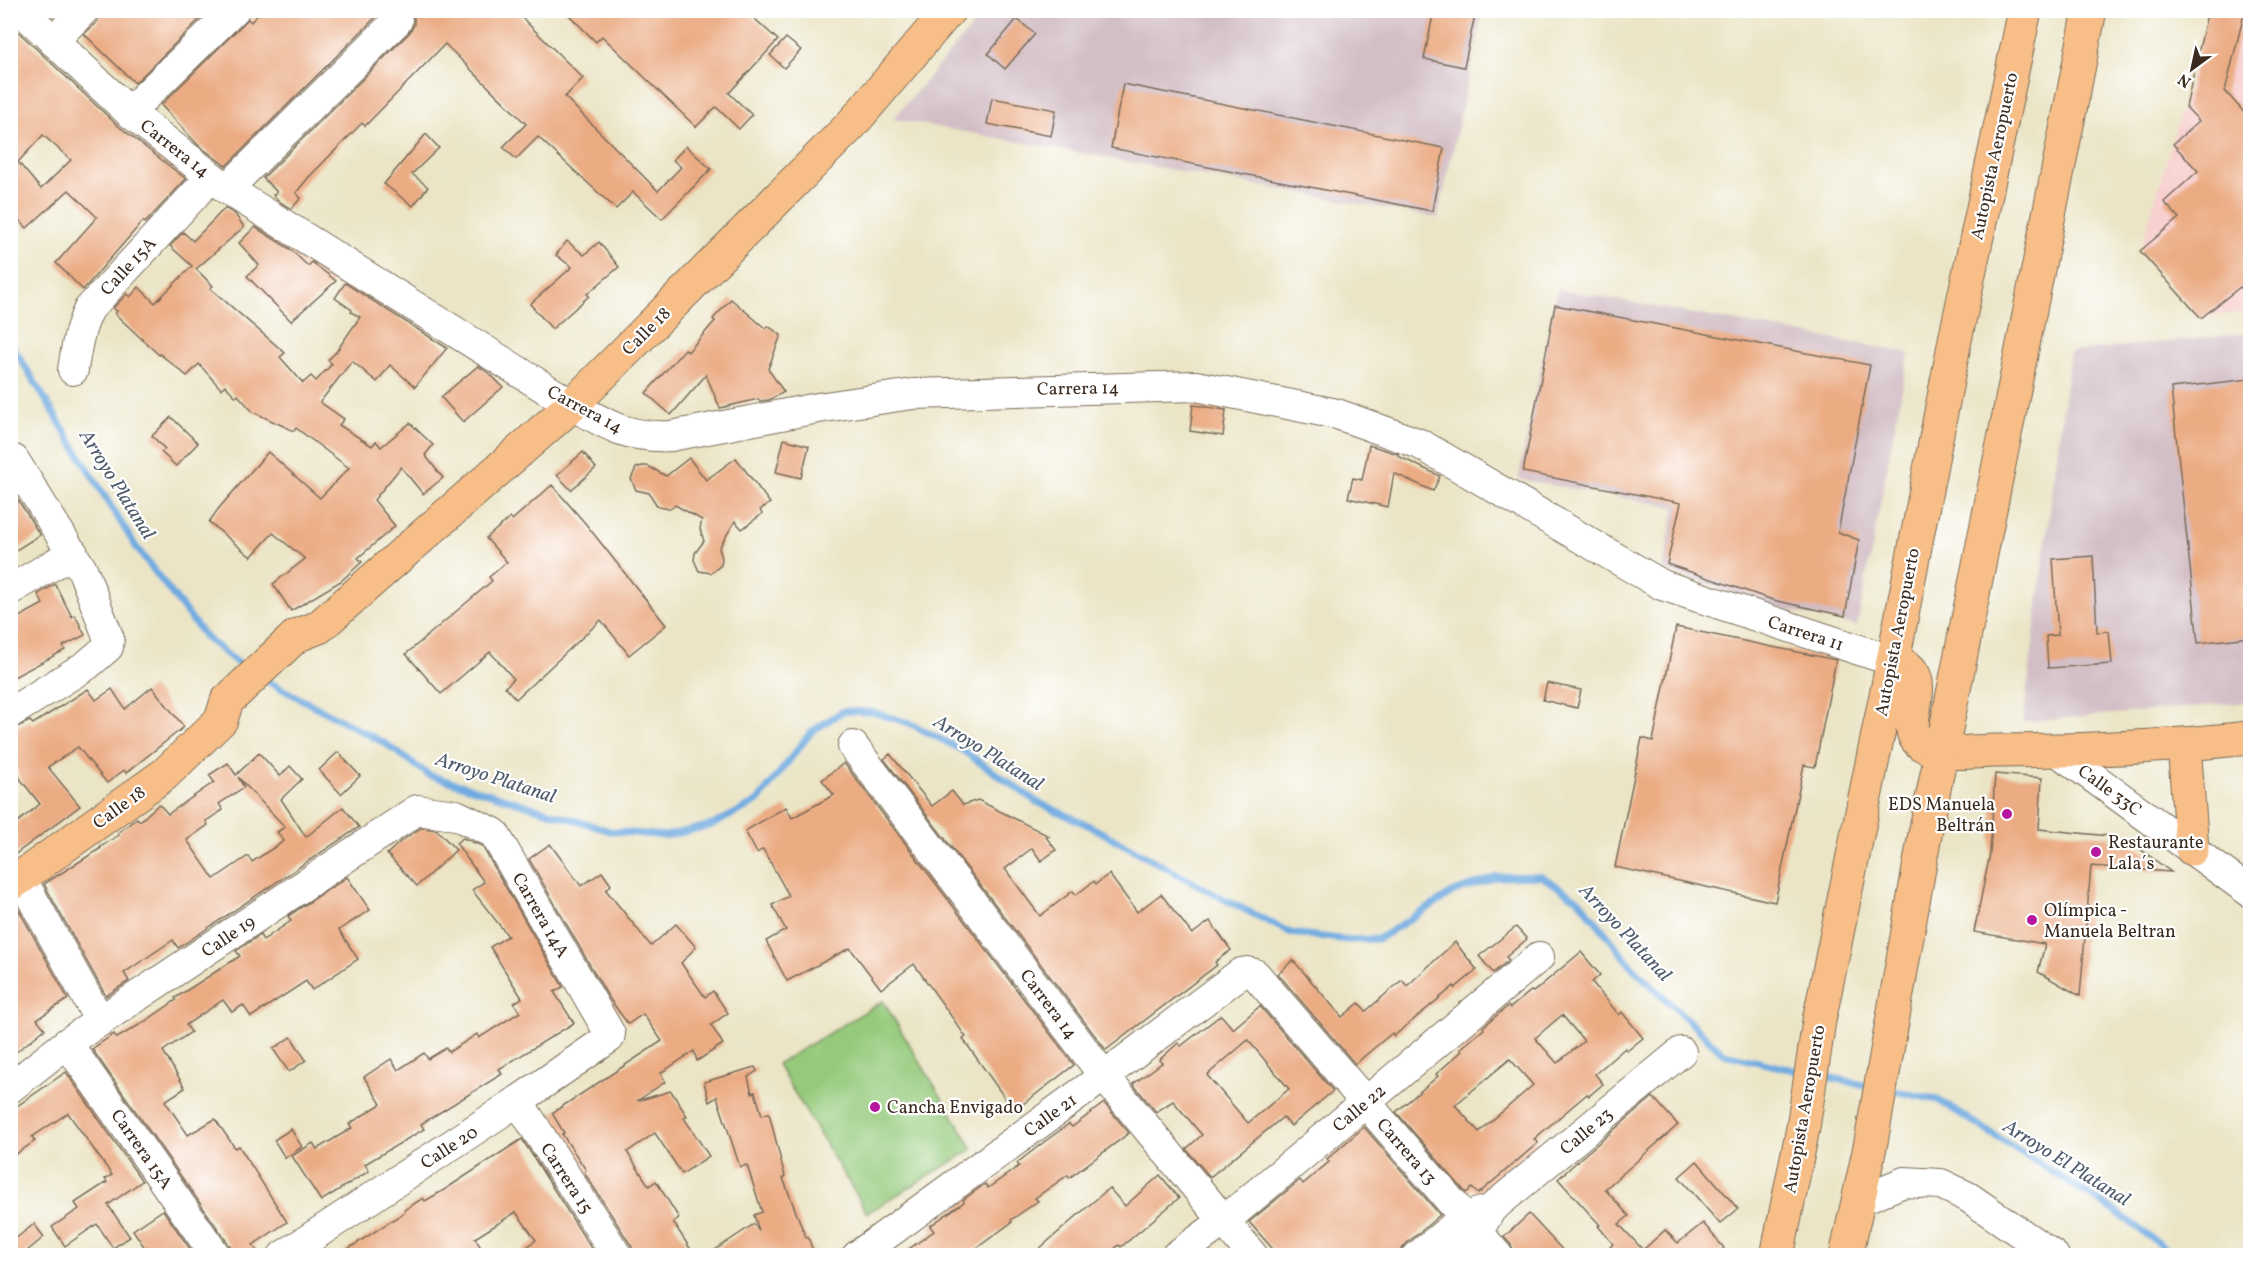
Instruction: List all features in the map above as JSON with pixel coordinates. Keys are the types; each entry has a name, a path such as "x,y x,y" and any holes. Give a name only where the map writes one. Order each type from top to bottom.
{"main road":[{"name":"Calle 18","path":"16,881 165,774 282,665 296,636 319,627 572,405 851,125 949,10"},
{"name":"Autopista Aeropuerto","path":"1778,1256 1803,1128 1819,1021 1893,661 1953,352 2025,10"},
{"path":"1846,1256 1890,1035 1924,834 2090,10"},
{"name":"Carrera 11","path":"1893,661 1911,669 1915,677 1913,721 1916,738 1924,746 1942,751 2057,751 2184,745 2250,738"},
{"path":"2184,745 2192,849"}],"street":[{"name":"Carrera 14","path":"21,10 129,112 219,183 572,405 612,428 631,434 651,437 671,436 818,408 913,394 1031,390 1196,386 1337,414"},
{"path":"53,42 84,10"},
{"path":"129,112 234,10"},
{"name":"Calle 15A","path":"73,370 78,339 89,309 219,183 397,21"},
{"name":"Carrera 11","path":"1337,414 1420,444 1662,585 1893,661"},
{"path":"10,713 101,654 108,647 109,639 83,571 12,461"},
{"path":"10,590 73,553"},
{"name":"Carrera 14","path":"853,746 1104,1076 1253,1256"},
{"name":"Calle 33C","path":"2057,751 2250,892"},
{"name":"Calle 19","path":"10,1088 67,1043 417,810 456,815"},
{"name":"Carrera 14A","path":"456,815 494,833 610,1034"},
{"path":"16,881 100,1021"},
{"name":"Calle 22","path":"1176,1256 1224,1221 1539,957"},
{"name":"Calle 21","path":"857,1256 1241,973"},
{"name":"Carrera 13","path":"1241,973 1255,974 1364,1103 1478,1219 1498,1256"},
{"name":"Calle 20","path":"283,1256 518,1101 609,1038 610,1034"},
{"name":"Carrera 15A","path":"67,1043 216,1256"},
{"name":"Calle 23","path":"1418,1256 1478,1219 1681,1052"},
{"name":"Carrera 15","path":"518,1101 617,1256"},
{"path":"1858,1201 1904,1182 1941,1184 1968,1197 2054,1256"},
{"name":"Calle 23","path":"1454,1256 1478,1219"}],"shaded area":[{"path":"985,11 1483,11 1438,218 893,119"},
{"path":"2208,11 2250,11 2250,311 2201,318 2140,251 2200,47"},
{"path":"1557,289 1909,353 1857,626 1773,607 1663,569 1675,507 1518,479"},
{"path":"2250,333 2250,702 2023,722 2070,352"}],"green space":[{"name":"Cancha Envigado","path":"883,1001 973,1149 867,1213 777,1064"}],"building":[{"path":"101,10 209,10 135,83 84,34 97,22"},
{"path":"262,10 383,10 226,166 198,145 161,105 248,19 251,22"},
{"path":"410,10 514,10 583,78 565,97 658,191 681,167 673,160 686,146 711,169 662,219 633,192 616,209 538,137 516,159 503,147 526,124 445,44 365,126 362,123 308,178 296,193 301,198 291,209 280,202 273,195 277,192 263,178 409,33 414,25 414,17"},
{"path":"564,10 745,10 778,40 729,93 752,115 739,129 716,107 696,127 602,36 596,42"},
{"path":"1434,10 1476,10 1464,67 1424,59"},
{"path":"2208,10 2245,10 2225,91 2250,119 2250,298 2240,287 2201,318 2140,251 2179,218 2164,202 2198,171 2173,144 2199,121 2186,107"},
{"path":"1017,19 1035,34 1005,69 988,54"},
{"path":"10,24 117,125 186,179 145,223 143,221 83,290 56,263 97,217 69,190 27,228 10,211","holes":["43,135 71,160 41,189 18,162"]},
{"path":"786,38 801,50 784,68 770,55"},
{"path":"1123,84 1444,148 1432,211 1111,148"},
{"path":"992,98 1056,110 1051,136 987,124"},
{"path":"426,134 439,148 412,174 428,187 413,206 384,184"},
{"path":"225,208 235,214 244,227 196,269 213,286 210,288 285,353 280,357 303,383 311,376 316,381 332,364 328,360 360,317 335,298 345,283 447,348 415,387 390,365 377,382 352,361 320,402 344,419 339,425 372,446 376,441 381,447 410,423 433,445 425,455 443,478 423,494 401,467 374,500 395,526 358,558 362,562 341,581 291,611 273,584 305,559 273,533 251,557 209,522 268,452 320,498 349,468 296,428 294,431 253,412 238,395 236,397 225,385 221,389 199,364 187,376 159,355 115,314 117,311 113,308 127,294 130,297 139,287 155,303 192,266 170,246 183,232 193,241"},
{"path":"255,227 290,249 308,266 312,262 336,281 291,321 247,276 259,265 239,243"},
{"path":"567,241 584,255 599,242 619,267 587,294 589,296 552,329 530,304 572,267 556,255"},
{"path":"731,299 766,329 768,326 781,335 768,369 784,392 769,400 760,401 758,399 720,408 706,375 671,415 646,393 685,349 688,352"},
{"path":"1555,305 1870,365 1838,532 1859,540 1845,616 1773,600 1667,564 1681,503 1523,472"},
{"path":"478,366 503,387 463,422 441,397"},
{"path":"2250,379 2250,637 2198,643 2171,388"},
{"path":"1193,405 1226,410 1223,436 1190,431"},
{"path":"171,417 198,443 176,466 161,452 165,449 152,436"},
{"path":"784,439 809,446 801,478 776,472"},
{"path":"1369,445 1398,454 1440,476 1433,491 1394,473 1388,507 1348,498 1353,478 1362,480"},
{"path":"583,452 596,468 571,490 557,475"},
{"path":"689,458 706,480 736,458 770,503 760,510 762,514 742,529 735,521 719,548 722,558 721,565 711,573 699,571 694,560 695,553 704,541 700,529 702,520 675,505 670,509 658,507 649,493 636,490 631,479 636,468 642,466 648,466 666,476"},
{"path":"552,485 666,625 629,655 601,620 516,699 505,687 514,679 490,652 441,694 406,654 492,581 489,577 507,562 486,538 510,518 512,520"},
{"path":"10,487 40,535 10,554"},
{"path":"2093,556 2097,632 2109,631 2112,664 2048,668 2046,636 2058,635 2053,559"},
{"path":"55,584 72,617 75,615 85,635 63,646 65,650 10,679 10,622 43,604 38,594"},
{"path":"1676,627 1836,660 1815,767 1804,765 1775,902 1615,867 1642,738 1653,741"},
{"path":"1547,683 1581,690 1577,708 1543,700"},
{"path":"152,687 184,727 126,773 124,770 107,783 78,747 48,767 80,806 10,858 10,828 40,804 21,780 10,756 10,730 30,721 33,724 88,689 96,700 112,689 125,709"},
{"path":"338,752 360,776 341,794 319,770"},
{"path":"259,753 280,776 290,766 302,779 281,799 306,837 343,807 359,827 178,948 173,940 124,973 129,981 106,996 44,884 101,848 137,818 140,821 159,804 168,814 214,782 209,775 228,763 236,775","holes":["238,777 285,827 277,832 284,841 252,862 248,856 214,879 187,840 208,825 206,821 223,810 219,804 244,787"]},
{"path":"890,754 932,806 952,791 963,805 978,800 1049,836 1046,837 1056,850 1041,861 1032,848 1005,869 1040,916 1073,891 1076,895 1094,881 1096,884 1109,874 1137,912 1161,894 1192,934 1210,921 1231,950 1215,962 1217,965 1106,1050 884,759"},
{"path":"844,763 1074,1065 1014,1111 963,1039 966,1037 914,964 881,989 850,948 787,981 766,941 786,930 772,905 789,896 763,849 757,853 745,831 786,807 792,818 834,795 822,780"},
{"path":"1995,774 2042,778 2039,829 2109,836 2111,842 2136,846 2171,872 2091,866 2080,996 2038,972 2045,944 1974,932 1990,854"},
{"path":"421,828 437,830 456,850 417,886 387,854"},
{"path":"463,838 482,846 563,987 554,992 574,1023 499,1069 502,1074 421,1124 424,1129 365,1164 369,1171 321,1201 292,1156 313,1143 317,1149 352,1128 349,1124 381,1104 364,1077 391,1059 398,1070 424,1053 428,1059 446,1048 449,1052 477,1034 479,1038 520,1012 514,1003 522,998 490,947 508,936 472,890 484,882 456,843"},
{"path":"550,844 581,886 602,872 611,885 606,890 651,946 676,924 696,947 681,963 705,997 713,991 728,1013 711,1025 723,1044 697,1061 694,1051 661,1073 665,1082 637,1101 671,1091 687,1116 684,1118 709,1156 682,1174 655,1133 627,1152 649,1186 656,1181 679,1218 673,1222 695,1256 634,1256 632,1247 584,1172 586,1170 562,1134 564,1133 552,1113 662,1041 643,1014 628,1024 609,998 529,859"},
{"path":"347,877 370,910 339,930 358,959 312,990 306,981 251,1017 243,1005 232,1012 223,1000 186,1025 191,1032 163,1051 185,1088 165,1101 188,1135 215,1119 235,1148 239,1146 287,1222 253,1245 260,1256 233,1256 230,1246 92,1049 114,1034 117,1038 144,1022 176,1000 175,998 240,956 236,951 260,935 263,940 291,921 288,916"},
{"path":"15,903 68,999 37,1019 45,1029 10,1057 10,906"},
{"path":"1516,927 1527,939 1506,957 1509,960 1493,973 1479,956"},
{"path":"1455,942 1477,970 1394,1036 1392,1033 1355,1064 1278,974 1293,960 1342,1017 1359,1003 1366,1011 1402,980 1407,986"},
{"path":"1581,952 1600,975 1592,982 1619,1015 1622,1012 1643,1038 1627,1051 1625,1048 1595,1074 1603,1084 1589,1096 1587,1094 1534,1139 1538,1143 1478,1194 1472,1188 1466,1193 1396,1112 1438,1076 1436,1074 1462,1051 1460,1049 1484,1029 1483,1027 1508,1006 1510,1008 1531,991 1533,992","holes":["1562,1015 1584,1041 1557,1063 1535,1038","1510,1059 1533,1085 1479,1132 1455,1105"]},
{"path":"1260,1006 1333,1091 1291,1126 1283,1117 1210,1177 1186,1149 1202,1135 1173,1101 1156,1112 1133,1084 1162,1063 1159,1060 1178,1043 1181,1046 1221,1015 1233,1029","holes":["1248,1040 1289,1089 1248,1123 1207,1075"]},
{"path":"291,1037 306,1060 289,1072 273,1049"},
{"path":"755,1067 757,1071 748,1077 752,1093 755,1092 762,1115 769,1113 785,1177 783,1178 815,1256 706,1256 754,1224 759,1231 754,1215 762,1212 747,1165 740,1167 717,1097 709,1102 704,1082"},
{"path":"66,1072 142,1181 108,1205 130,1237 113,1248 97,1224 65,1246 52,1227 79,1209 75,1203 107,1182 105,1179 112,1175 68,1113 32,1137 35,1141 10,1158 10,1111"},
{"path":"1653,1097 1678,1125 1605,1189 1629,1216 1619,1224 1643,1250 1665,1230 1678,1243 1703,1223 1724,1248 1715,1256 1618,1256 1610,1247 1613,1244 1598,1226 1600,1225 1558,1179"},
{"path":"1104,1103 1129,1133 1069,1178 1068,1175 1035,1198 1038,1201 1011,1220 1012,1222 966,1256 899,1256 934,1231 930,1226 964,1202 963,1200 985,1184 988,1188 1019,1166 1017,1163 1044,1142 1069,1124 1072,1127"},
{"path":"1364,1127 1440,1215 1407,1243 1402,1249 1401,1256 1279,1256 1249,1222 1300,1180 1303,1184 1329,1162 1327,1159"},
{"path":"291,1129 302,1147 285,1158 274,1140"},
{"path":"522,1139 596,1256 515,1256 536,1240 516,1212 475,1238 486,1256 337,1256 405,1212 404,1210 423,1198 425,1201 444,1190"},
{"path":"1697,1161 1738,1209 1720,1224 1679,1177"},
{"path":"1160,1175 1179,1198 1121,1247 1119,1245 1106,1256 1031,1256 1109,1188 1125,1206"},
{"path":"163,1210 195,1256 153,1256 147,1247 145,1248 133,1230"},
{"path":"1529,1214 1568,1256 1515,1256 1511,1245 1504,1237"},
{"path":"34,1224 44,1237 21,1256 10,1256 10,1243"}],"waterway":[{"name":"Arroyo Platanal","path":"10,342 136,547 206,638 248,671"},
{"name":"Arroyo Platanal","path":"263,679 386,744 429,775 610,831 666,836 712,825 757,802 811,732 843,711 872,712 909,723 962,750 1037,802 1090,826 1291,933 1348,940 1378,939 1454,892 1497,877 1541,876 1579,900 1634,969 1724,1054 1802,1072"},
{"name":"Arroyo Platanal","path":"1819,1075 1873,1087"},
{"name":"Arroyo El Platanal","path":"1889,1090 1938,1100 2118,1213 2175,1256"}],"place":[{"name":"EDS Manuela Beltrán","path":"2007,814"},
{"name":"Restaurante Lala´s","path":"2096,852"},
{"name":"Olímpica - Manuela Beltran","path":"2032,920"},
{"name":"Cancha Envigado","path":"875,1107"}]}
